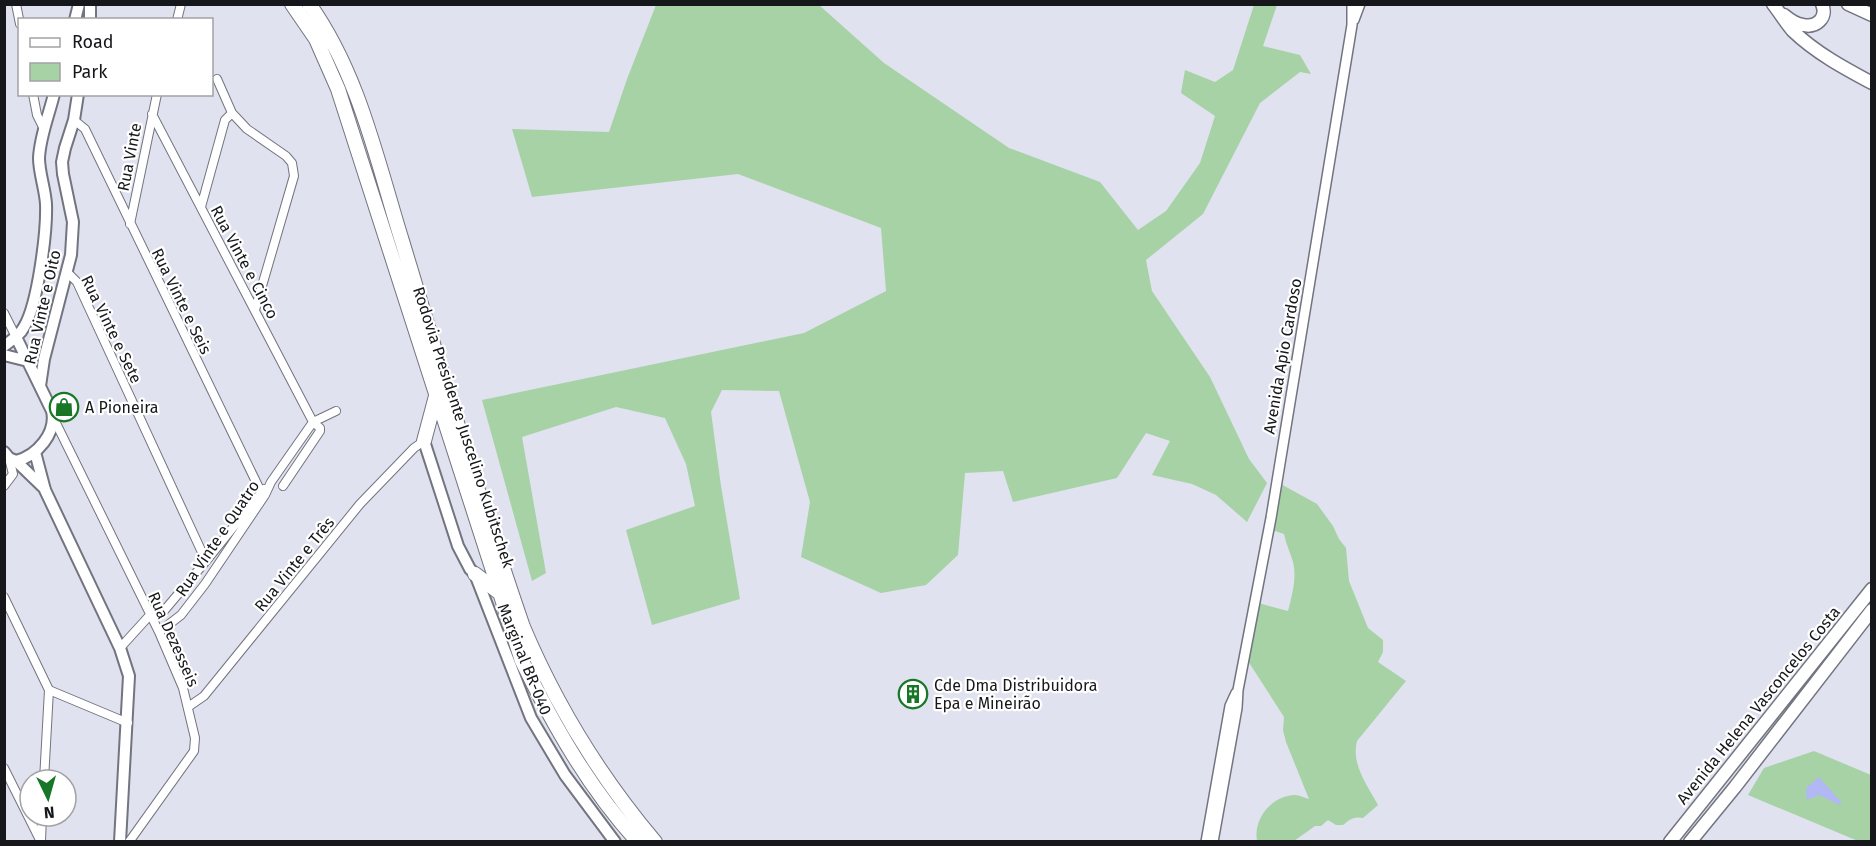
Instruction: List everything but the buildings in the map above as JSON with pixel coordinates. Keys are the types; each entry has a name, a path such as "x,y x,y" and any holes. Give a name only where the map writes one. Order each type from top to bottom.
{"highway":[{"name":"Rodovia Presidente Juscelino Kubitschek","path":"309,4 346,70 371,139 523,627 577,735 607,781 655,842"},
{"path":"1775,7 1793,22 1813,26 1822,19 1824,10 1822,4"},
{"path":"1848,4 1872,15"},
{"name":"Rodovia Presidente Juscelino Kubitschek","path":"292,5 316,39 338,89 522,661 551,718 582,771 638,842"},
{"path":"1775,7 1792,29 1806,42 1840,67 1872,83"},
{"path":"424,441 436,396"},
{"path":"475,574 501,594"},
{"name":"Avenida Helena Vasconcelos Costa","path":"1670,842 1872,589"},
{"name":"Avenida Helena Vasconcelos Costa","path":"1690,842 1872,610"}],"main road":[{"name":"Rua Vinte e Oito","path":"16,337 29,319 42,254 46,201 39,158 53,96"},
{"name":"Rua Vinte e Oito","path":"39,386 71,255 73,222 62,162 74,120 78,96"},
{"path":"4,346 16,337 53,417 45,439 35,452 10,457"},
{"path":"4,355 28,361"},
{"name":"Marginal BR-040","path":"424,441 458,546 475,574 531,718 565,775 615,842"},
{"path":"35,452 45,489 120,648 129,676 120,842"},
{"path":"10,457 45,489"}],"street":[{"name":"Avenida Apio Cardoso","path":"1213,842 1237,708 1238,690 1271,518 1352,25 1352,4"},
{"name":"Avenida Apio Cardoso","path":"1352,25 1360,4"},
{"path":"217,79 232,112 248,129 286,156 292,163 294,176 255,310"},
{"path":"33,96 37,115 44,129"},
{"name":"Rua Vinte","path":"130,225 156,96"},
{"path":"201,207 225,120 232,112"},
{"name":"Rua Vinte e Cinco","path":"152,114 313,422"},
{"name":"Rua Vinte e Seis","path":"74,120 85,129 263,493"},
{"name":"Rua Vinte e Sete","path":"68,273 77,282 207,561"},
{"path":"4,314 16,337"},
{"name":"Rua Vinte e Quatro","path":"159,632 181,615 199,592 263,493 313,422 336,411"},
{"name":"Rua Dezesseis","path":"53,417 159,632 183,688 195,738 194,751 129,842"},
{"path":"283,486 320,431 320,428 313,422"},
{"path":"45,439 66,442"},
{"name":"Rua Vinte e Três","path":"189,707 204,696 360,504 414,448 424,441"},
{"path":"4,486 13,474 10,457"},
{"name":"Rua Vinte e Quatro","path":"120,648 150,615 163,612 263,493"},
{"path":"4,597 49,690 45,768"},
{"path":"49,690 128,723"},
{"name":"Avenida Apio Cardoso","path":"1206,842 1230,706 1238,690"},
{"path":"4,768 41,842"}],"green space":[{"path":"656,5 819,5 884,63 1009,148 1100,182 1138,230 1166,211 1200,163 1215,116 1181,93 1185,70 1215,82 1233,70 1254,5 1277,5 1263,46 1300,55 1311,74 1300,72 1260,103 1203,214 1146,260 1152,291 1210,377 1249,459 1267,483 1247,522 1216,495 1192,484 1152,475 1170,441 1146,433 1117,478 1013,502 1003,471 965,473 958,555 926,585 881,593 801,557 810,502 779,391 722,390 711,412 740,599 652,625 626,530 695,506 686,464 665,418 616,407 522,437 546,573 532,581 482,400 804,333 886,291 881,228 738,174 532,197 512,129 609,132"},
{"path":"1279,483 1317,504 1333,526 1346,548 1349,581 1368,628 1383,640 1383,652 1378,662 1406,681 1357,741 1358,766 1378,805 1363,818 1357,817 1343,825 1336,825 1328,820 1294,841 1257,841 1256,833 1261,817 1271,804 1286,796 1295,795 1309,799 1286,742 1283,730 1284,717 1248,661 1258,603 1288,611 1294,586 1293,562 1284,534 1272,530"},
{"path":"1814,751 1871,775 1871,841 1858,841 1748,795 1764,768"}],"water":[{"path":"1819,777 1842,803 1840,805 1819,795 1807,800 1806,788"}],"place":[{"name":"A Pioneira","path":"64,407"},
{"name":"Cde Dma Distribuidora Epa e Mineirão","path":"913,694"}]}
